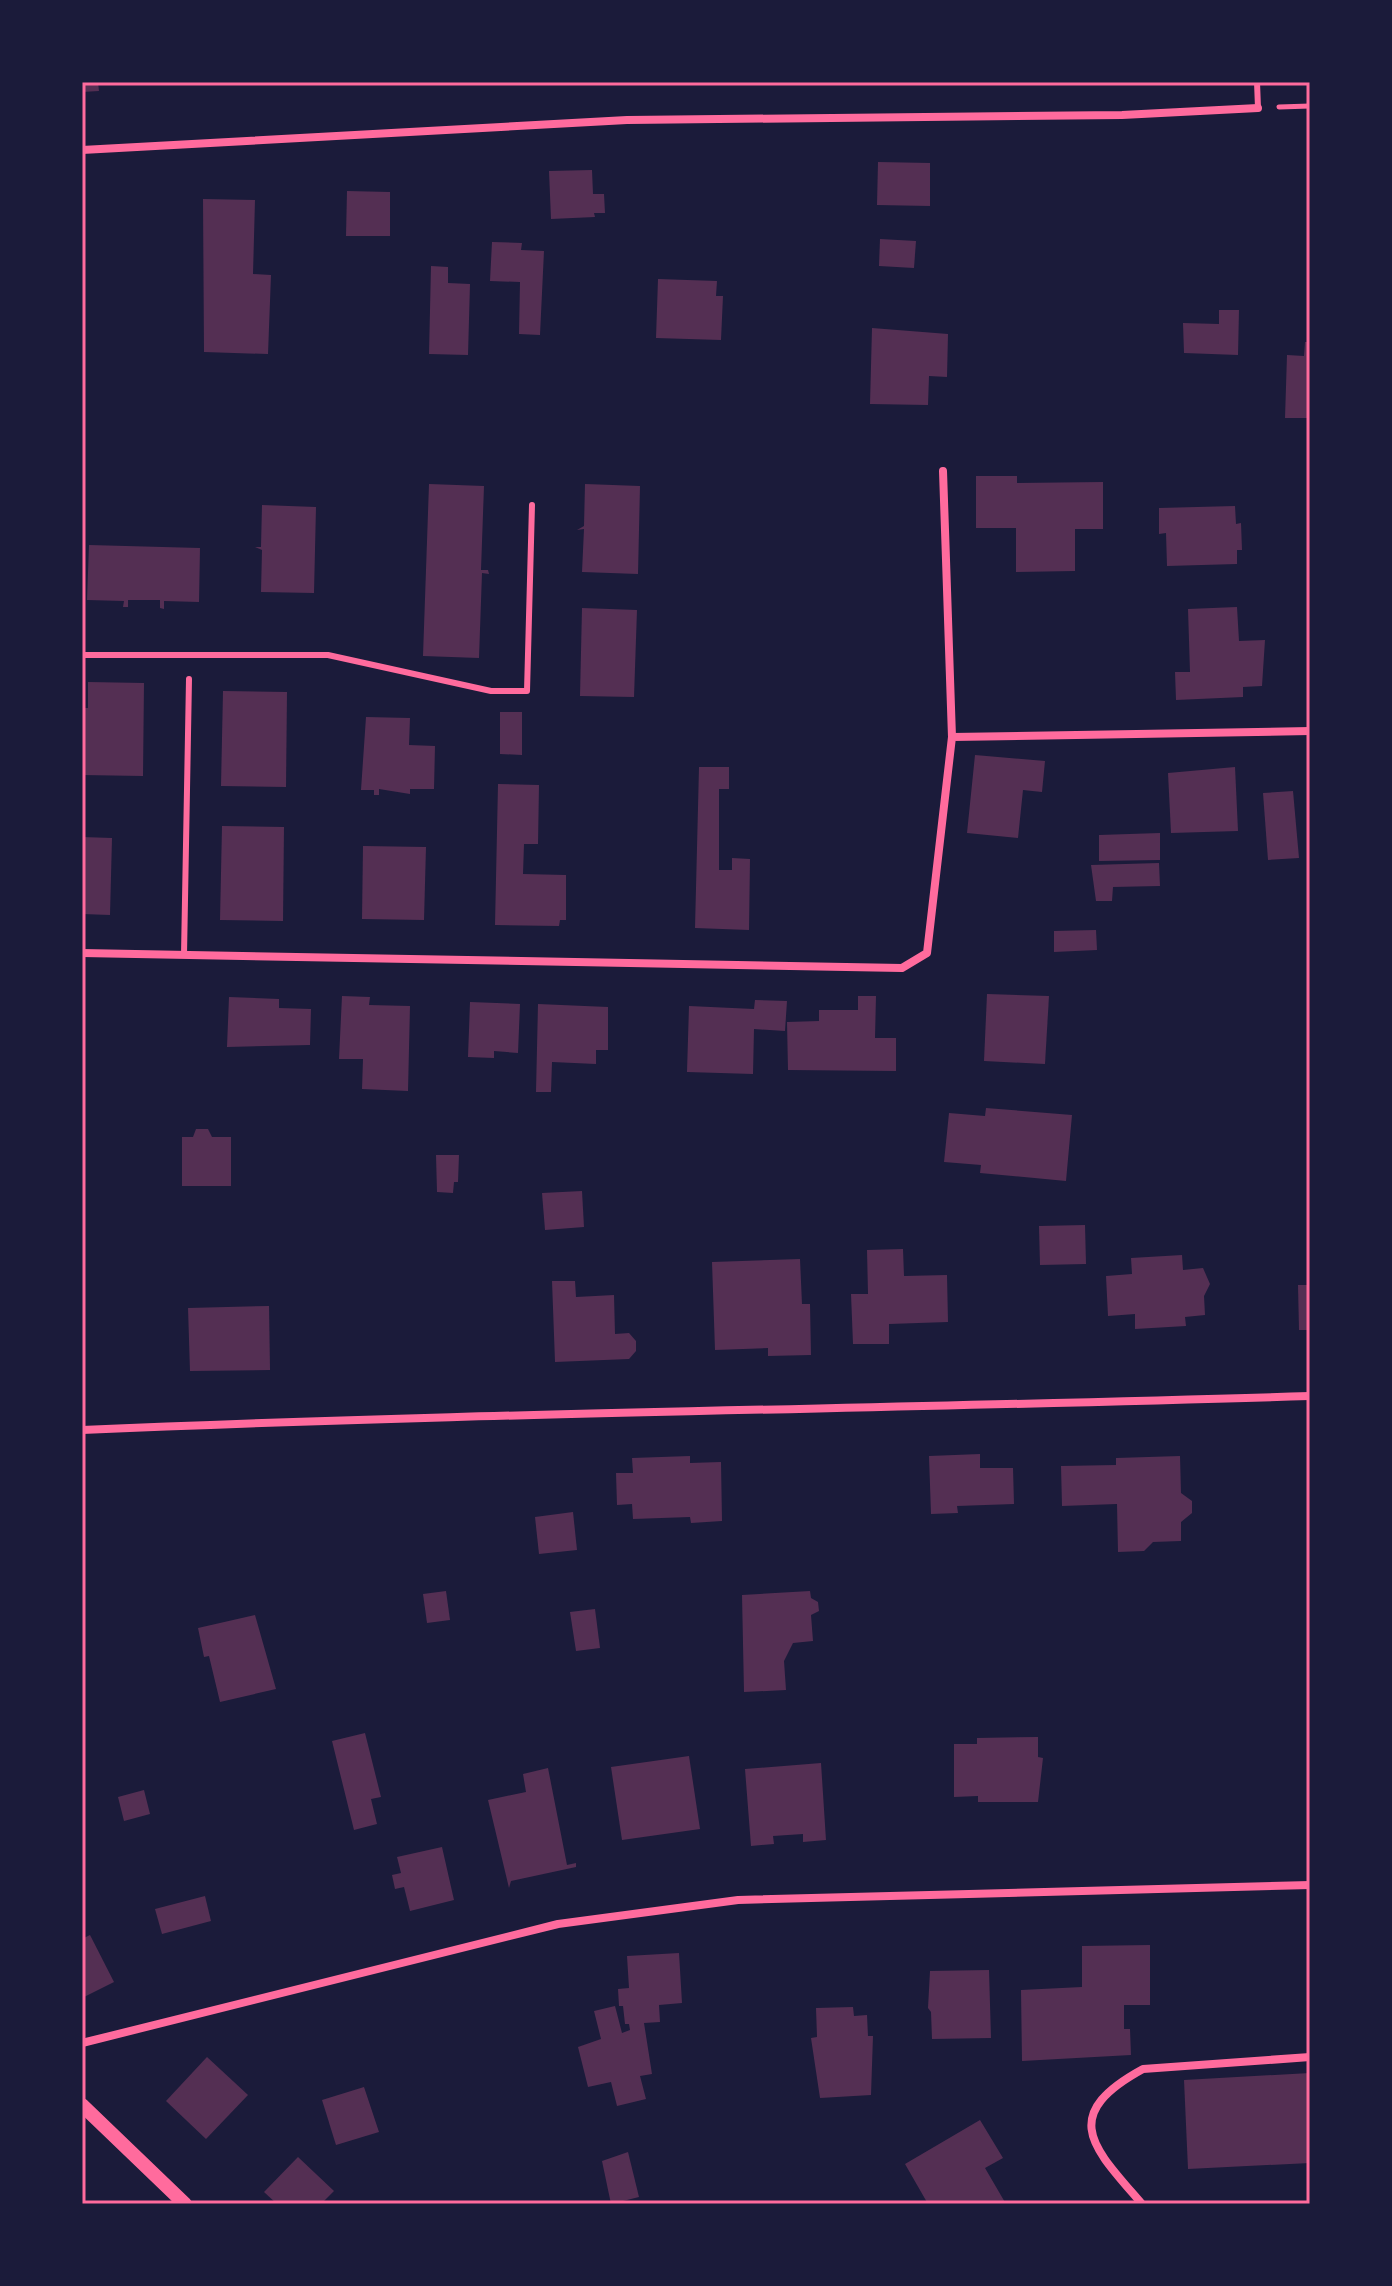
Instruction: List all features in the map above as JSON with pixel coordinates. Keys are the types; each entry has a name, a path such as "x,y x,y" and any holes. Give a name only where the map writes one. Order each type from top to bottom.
{"street":[{"path":"82,150 643,120 1122,115 1258,108"},
{"path":"82,953 902,968 927,953 952,737 943,471"},
{"path":"952,737 1310,731"},
{"path":"82,1430 387,1416 853,1410 1310,1396"},
{"path":"82,2043 558,1924 738,1900 1310,1885"},
{"path":"1142,2204 1094,2149 1091,2130 1097,2104 1120,2082 1143,2069 1310,2057"},
{"path":"82,2105 185,2204"}],"lane":[{"path":"1257,82 1258,108"},
{"path":"82,655 328,655 491,691 527,691 532,505"},
{"path":"184,955 189,679"}],"building":[{"path":"82,82 98,82 99,91 82,92"},
{"path":"878,162 930,163 930,206 877,205"},
{"path":"592,170 593,194 604,194 605,213 594,213 595,217 551,219 549,171"},
{"path":"347,191 390,192 390,236 346,236"},
{"path":"203,199 255,200 253,274 271,275 268,354 204,352"},
{"path":"880,239 916,241 914,268 879,266"},
{"path":"492,242 522,243 521,250 544,251 540,335 519,334 520,282 490,281"},
{"path":"431,266 448,267 448,283 470,284 468,355 429,354"},
{"path":"658,279 717,281 716,296 723,296 721,340 656,338"},
{"path":"1219,310 1239,310 1238,355 1184,353 1183,323 1219,324"},
{"path":"872,328 948,334 947,377 929,376 928,405 870,404"},
{"path":"1305,342 1310,342 1310,418 1285,418 1287,355 1304,356"},
{"path":"976,476 1017,476 1017,483 1103,482 1103,529 1075,529 1075,571 1016,572 1016,528 976,528"},
{"path":"429,484 484,486 481,570 488,570 489,574 482,573 479,658 423,656"},
{"path":"585,484 640,486 638,574 582,572 584,529 577,530 584,526"},
{"path":"262,505 316,507 314,593 261,592 262,550 255,547 261,547"},
{"path":"1235,506 1236,524 1241,523 1242,550 1237,550 1237,564 1167,566 1166,533 1159,534 1159,508"},
{"path":"89,545 200,548 199,602 164,601 164,609 160,608 160,600 128,600 128,607 123,607 124,601 87,600"},
{"path":"1237,607 1239,641 1265,640 1262,686 1243,687 1243,697 1176,700 1175,672 1190,672 1188,609"},
{"path":"582,608 637,610 634,697 580,696"},
{"path":"88,682 144,683 143,776 82,775 82,708 88,708"},
{"path":"223,691 287,692 286,787 221,786"},
{"path":"500,712 522,712 522,755 500,754"},
{"path":"366,717 410,718 409,745 435,746 434,789 410,789 410,794 379,789 379,795 374,795 374,790 361,790"},
{"path":"975,755 1045,761 1042,792 1023,790 1018,838 967,833"},
{"path":"699,767 729,767 729,789 719,789 719,870 732,870 732,858 750,859 749,930 695,928"},
{"path":"1235,767 1238,831 1171,833 1168,773"},
{"path":"498,784 539,785 538,844 524,844 523,874 566,875 566,920 560,920 559,926 495,925"},
{"path":"1293,791 1299,858 1268,860 1263,793"},
{"path":"222,826 284,827 283,921 220,920"},
{"path":"1160,833 1160,860 1099,861 1099,835"},
{"path":"82,837 112,838 110,915 82,914"},
{"path":"363,846 426,847 424,920 362,919"},
{"path":"1159,863 1160,886 1113,887 1112,901 1096,901 1091,865"},
{"path":"1096,930 1097,950 1054,952 1054,931"},
{"path":"987,994 1049,996 1045,1064 984,1061"},
{"path":"342,996 370,997 369,1005 410,1006 408,1091 362,1089 363,1059 339,1059"},
{"path":"858,996 876,996 875,1038 896,1038 896,1071 788,1070 787,1022 819,1021 819,1010 858,1010"},
{"path":"229,997 279,999 279,1008 311,1009 310,1045 227,1047"},
{"path":"755,1000 787,1001 785,1031 754,1029 753,1074 687,1072 689,1006 754,1009"},
{"path":"470,1002 520,1004 518,1053 494,1051 494,1058 468,1057"},
{"path":"538,1004 608,1007 608,1050 596,1050 596,1064 552,1062 551,1092 536,1092"},
{"path":"986,1108 1072,1115 1066,1181 980,1173 981,1165 944,1162 949,1113 985,1116"},
{"path":"196,1129 208,1129 212,1137 231,1137 231,1186 182,1186 182,1137 193,1137"},
{"path":"436,1155 459,1155 458,1182 454,1182 453,1193 437,1192"},
{"path":"582,1191 584,1227 545,1230 542,1193"},
{"path":"1085,1225 1086,1264 1040,1265 1039,1226"},
{"path":"903,1249 904,1276 947,1275 948,1322 889,1324 889,1344 853,1344 851,1294 868,1294 867,1250"},
{"path":"1182,1255 1183,1270 1203,1268 1210,1284 1204,1296 1205,1315 1185,1317 1186,1326 1135,1329 1135,1314 1108,1316 1106,1276 1132,1274 1131,1258"},
{"path":"800,1259 802,1304 810,1304 811,1355 768,1356 768,1348 715,1350 712,1262"},
{"path":"552,1281 575,1281 576,1297 614,1295 615,1334 629,1333 636,1341 636,1351 629,1359 555,1362"},
{"path":"1298,1285 1310,1285 1310,1330 1299,1330"},
{"path":"269,1306 270,1370 190,1371 188,1308"},
{"path":"980,1454 980,1468 1013,1468 1014,1504 957,1506 958,1513 931,1514 929,1456"},
{"path":"690,1456 690,1463 721,1462 722,1521 691,1523 690,1517 633,1519 632,1504 617,1505 616,1473 633,1473 632,1458"},
{"path":"1180,1456 1181,1493 1192,1501 1192,1513 1181,1522 1181,1541 1153,1542 1144,1551 1118,1552 1117,1504 1062,1506 1061,1466 1116,1465 1116,1458"},
{"path":"573,1512 577,1550 539,1554 535,1517"},
{"path":"446,1591 450,1620 427,1623 423,1594"},
{"path":"810,1591 811,1598 818,1602 819,1611 811,1615 813,1641 793,1643 784,1661 786,1690 744,1692 742,1595"},
{"path":"595,1609 600,1648 576,1651 570,1612"},
{"path":"255,1615 276,1689 220,1702 209,1656 204,1657 198,1628"},
{"path":"365,1733 381,1797 371,1799 377,1824 354,1830 332,1741"},
{"path":"1038,1737 1038,1757 1043,1758 1038,1802 978,1802 978,1796 954,1797 954,1744 977,1744 977,1738"},
{"path":"689,1756 700,1829 622,1840 611,1767"},
{"path":"821,1763 826,1840 803,1842 803,1834 773,1836 774,1844 751,1846 745,1769"},
{"path":"548,1768 567,1865 576,1863 576,1867 511,1881 509,1888 488,1800 526,1792 523,1774"},
{"path":"144,1790 150,1814 124,1821 118,1797"},
{"path":"442,1847 454,1900 410,1911 404,1887 395,1889 392,1875 401,1873 397,1857"},
{"path":"205,1896 211,1921 162,1934 155,1909"},
{"path":"90,1935 114,1982 82,1998 82,1939"},
{"path":"1150,1945 1150,2005 1124,2005 1124,2029 1130,2029 1131,2055 1022,2061 1021,1990 1082,1987 1082,1946"},
{"path":"679,1953 682,2003 659,2005 660,2022 644,2023 652,2074 640,2076 646,2099 617,2106 611,2082 588,2087 578,2047 601,2039 594,2011 615,2006 622,2033 630,2030 629,2024 625,2024 623,2006 619,2006 618,1989 629,1988 627,1956"},
{"path":"989,1970 991,2038 932,2039 931,2012 928,2008 930,1971"},
{"path":"853,2007 854,2016 867,2015 868,2036 873,2036 871,2095 820,2098 811,2038 817,2037 816,2008"},
{"path":"207,2057 248,2095 206,2139 166,2101"},
{"path":"1310,2073 1310,2163 1188,2169 1184,2080"},
{"path":"364,2087 379,2132 336,2145 322,2100"},
{"path":"980,2120 1003,2158 985,2168 1006,2204 928,2204 905,2164"},
{"path":"628,2152 639,2197 611,2204 602,2161"},
{"path":"298,2157 334,2191 321,2204 277,2204 264,2192"}]}
